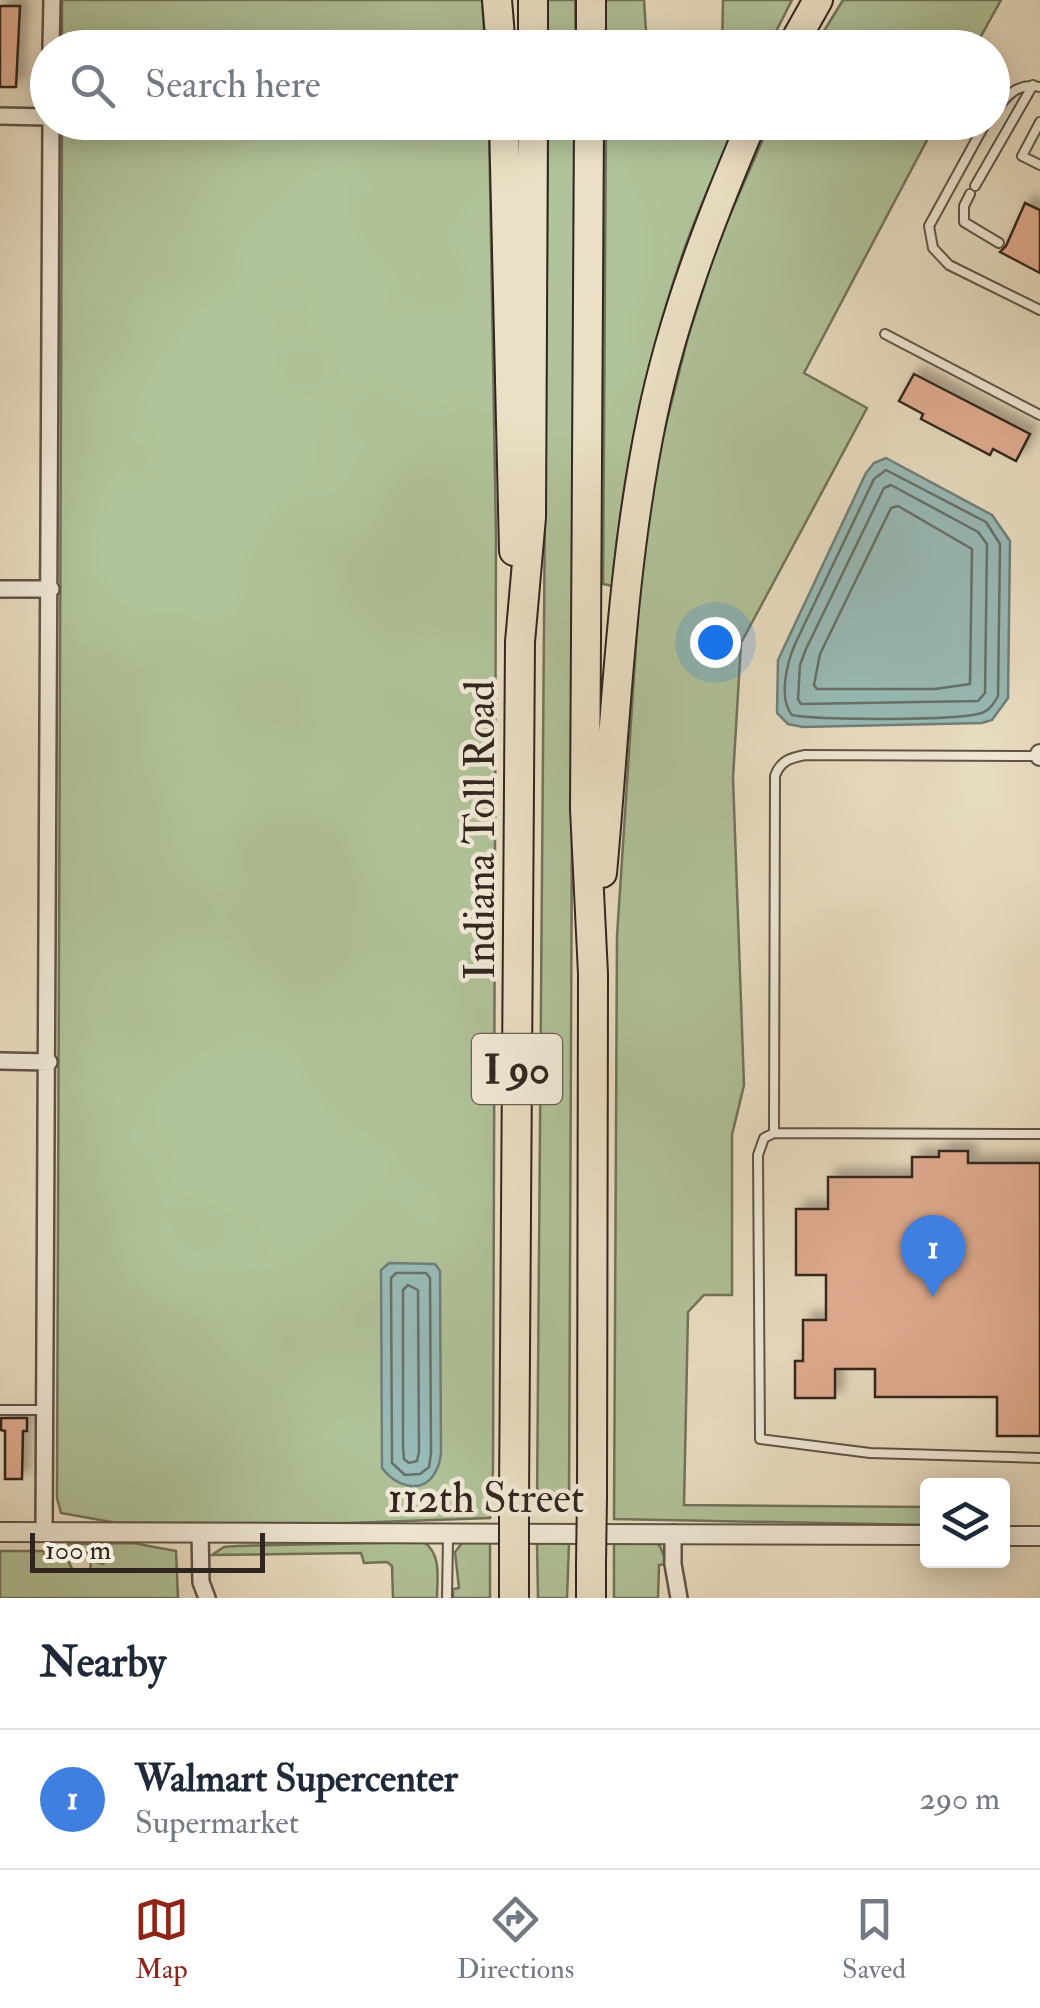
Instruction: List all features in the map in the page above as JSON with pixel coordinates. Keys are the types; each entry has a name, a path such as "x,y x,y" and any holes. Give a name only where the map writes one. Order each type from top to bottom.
{"highway":[{"path":"496,0 499,30"},
{"path":"533,0 533,30"},
{"path":"591,30 592,0"},
{"path":"801,30 818,0"},
{"path":"504,140 512,520 520,642"},
{"name":"Indiana Toll Road","path":"514,1598 520,642 531,517 533,140"},
{"name":"I 90","path":"589,140 584,809 592,974 591,1598"},
{"path":"592,974 620,635 633,523 652,415 682,304 745,140"}],"street":[{"path":"51,30 52,0"},
{"path":"0,116 30,118"},
{"path":"44,1533 49,140"},
{"path":"0,589 50,589"},
{"path":"0,1061 48,1062"},
{"name":"112th Street","path":"0,1532 920,1535"},
{"path":"200,1532 201,1582 208,1598"},
{"path":"673,1533 678,1598"},
{"path":"1010,1536 1040,1536"}],"lane":[{"path":"1010,93 1037,86"},
{"path":"1010,129 1037,86"},
{"path":"1040,122 1022,156 1040,165"},
{"path":"976,140 929,226 933,248 949,264 1040,310"},
{"path":"1000,243 964,222 964,206 1003,140"},
{"path":"885,334 1040,415"},
{"path":"774,1133 778,767 793,757 805,755 1040,755"},
{"path":"1040,1134 774,1133 764,1138 758,1154 760,1439 870,1453 1040,1458"},
{"path":"0,1410 45,1410"},
{"path":"447,1598 448,1532"}],"green space":[{"path":"62,0 482,0 484,30 62,30"},
{"path":"546,0 575,0 576,30 547,30"},
{"path":"605,0 644,0 646,30 606,30"},
{"path":"723,0 792,0 777,30 722,30"},
{"path":"843,0 1001,0 984,30 824,30"},
{"path":"62,140 489,140 496,537 490,1518 349,1523 117,1523 61,1513 57,1498"},
{"path":"548,140 575,140 569,1506 537,1505"},
{"path":"606,140 729,140 690,234 658,332 630,458 612,586 603,584"},
{"path":"763,140 927,140 804,373 867,408 741,643 733,778 744,1085 732,1135 732,1295 704,1295 688,1312 684,1505 920,1507 920,1525 614,1519 617,936 641,569 660,448 688,337 719,240"},
{"path":"424,1542 436,1560 437,1598 393,1598 392,1566 387,1562 364,1563 361,1553 212,1555 224,1547 236,1546"},
{"path":"490,1542 490,1598 453,1598 453,1589 459,1588 455,1552 462,1543"},
{"path":"133,1543 176,1551 178,1598 0,1598 0,1551 44,1551 44,1560 68,1560 73,1571 90,1571 91,1560 103,1564 109,1557 70,1551 68,1544"},
{"path":"537,1543 569,1543 567,1598 538,1598"},
{"path":"614,1543 660,1546 667,1564 659,1565 658,1598 614,1598"}],"water":[{"path":"886,458 992,515 1010,541 1008,698 992,720 982,723 803,727 788,724 777,713 778,660 866,473 874,463"},
{"path":"389,1263 435,1264 440,1271 441,1454 433,1476 418,1486 400,1483 382,1468 381,1270"}],"building":[{"path":"0,6 20,6 16,87 0,87"},
{"path":"1025,203 1040,210 1040,273 1000,252"},
{"path":"914,374 1030,434 1016,461 993,449 990,455 921,419 923,414 899,401"},
{"path":"939,1151 968,1151 968,1163 1040,1163 1040,1436 997,1436 997,1397 875,1397 875,1369 835,1369 835,1398 795,1398 795,1361 803,1361 803,1320 826,1320 826,1275 796,1275 796,1209 828,1209 828,1177 912,1177 912,1157 939,1157"},
{"path":"1,1418 27,1418 22,1479 5,1479 5,1431 1,1430"}],"place":[{"name":"Walmart Supercenter","path":"933,1297"}]}
